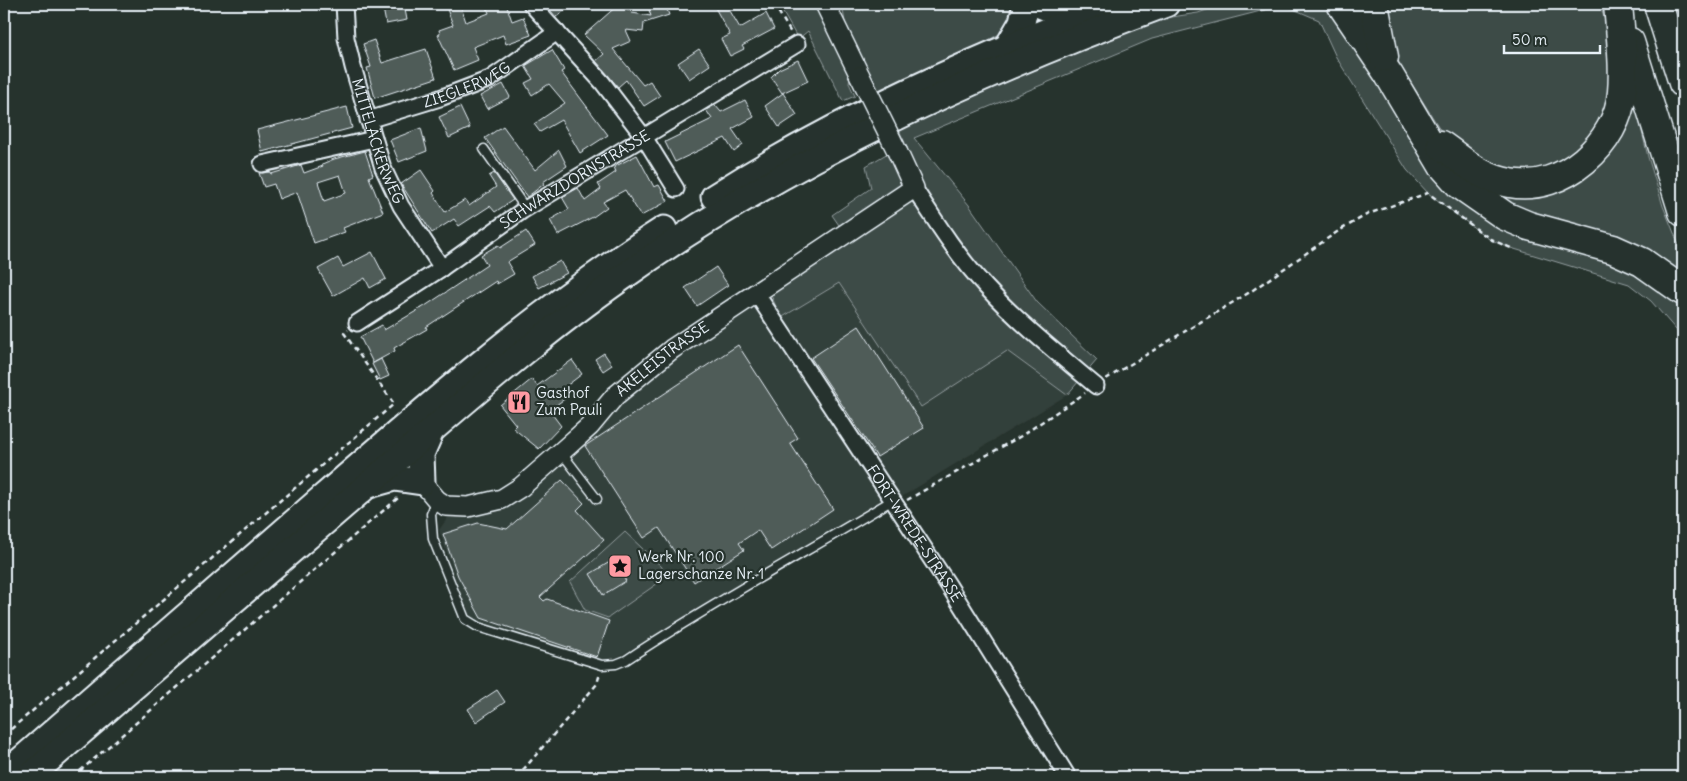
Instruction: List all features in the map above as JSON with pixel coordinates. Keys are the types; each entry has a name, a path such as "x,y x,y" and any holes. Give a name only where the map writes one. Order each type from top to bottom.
{"highway":[{"path":"1008,46 1022,22 1026,4"},
{"path":"1037,4 1057,12 1114,4"},
{"path":"11,775 376,451 523,329 619,258 775,159 855,116 1008,46 1114,4"},
{"path":"11,775 366,486 557,326 619,279 738,202 844,143 915,107 1083,35 1166,4"},
{"path":"1341,4 1389,75 1427,136 1443,166 1459,184 1505,216 1529,226 1613,249 1642,262 1683,291"},
{"path":"1374,4 1389,75"},
{"path":"1427,136 1452,153 1464,164 1485,176 1511,183 1541,182 1568,172 1593,153 1606,139 1620,106 1622,91 1618,4"},
{"path":"1618,4 1683,212"},
{"path":"1623,4 1683,194"},
{"path":"1658,4 1683,83"},
{"path":"429,491 421,454 432,430"},
{"path":"366,486 394,478 429,491"}],"street":[{"name":"MITTELÄCKERWEG","path":"344,4 346,38 368,120 390,186 442,268"},
{"path":"531,4 602,82 644,137 676,189"},
{"path":"827,5 914,188 955,248 985,286 1026,327 1096,386"},
{"name":"ZIEGLERWEG","path":"368,120 440,98 490,79 557,32"},
{"name":"SCHWARZDORNSTRASSE","path":"357,323 442,268 526,209 797,44"},
{"path":"262,164 374,139"},
{"name":"AKELEISTRASSE","path":"429,491 446,506 468,507 502,499 561,452 590,426 615,396 672,349 914,188"},
{"name":"FORT-WREDE-STRASSE","path":"756,293 893,504 949,586 1068,777"}],"lane":[{"path":"484,149 526,209"},
{"path":"561,452 597,499"},
{"path":"429,491 433,539 465,619 478,627 602,665 616,664 626,660 692,616 893,504"}],"path":[{"path":"774,4 797,44"},
{"path":"893,504 937,484 1021,436 1096,386 1250,292 1337,232 1368,214 1428,193 1490,239 1511,248"},
{"path":"4,735 394,404 344,333 357,323"},
{"path":"73,777 400,496"},
{"path":"518,777 597,684 602,665"}],"shaded area":[{"path":"778,4 815,4 850,75 849,83 855,96 843,101 808,31 798,39"},
{"path":"842,4 1018,4 1003,32 962,55 877,92 846,28"},
{"path":"1224,4 1331,4 1432,164 1603,252 1683,299 1683,338 1651,301 1629,284 1511,248 1489,239 1428,193 1407,170 1336,57 1319,20 1284,5 1152,39 914,138 969,205 1037,302 1097,360 1067,395 1007,351 921,407 839,283 781,318 770,293 850,241 832,215 871,188 866,166 905,143 896,124 1146,21 1198,13"},
{"path":"1383,4 1600,4 1607,28 1612,112 1565,166 1502,174 1443,134 1397,60"},
{"path":"1632,90 1648,157 1663,206 1683,255 1683,285 1510,211 1445,154 1552,186"},
{"path":"839,283 921,407 1007,351 1067,395 895,501 600,667 472,629 439,530 449,516 466,515 496,508 639,383 770,293 782,318"},
{"path":"625,532 662,567 661,581 608,618 585,610 570,582"}],"building":[{"path":"404,4 407,20 386,24 383,8"},
{"path":"445,4 460,4 466,22 489,13 487,8 506,4 512,21 523,17 531,35 506,44 503,35 473,47 478,60 454,70 438,35 440,34 439,30 453,25"},
{"path":"545,4 574,4 556,17"},
{"path":"619,4 623,4 632,13 651,16 647,4 665,4 669,15 644,23 643,32 626,30 631,41 613,49 643,85 650,81 660,96 644,106 626,80 618,87 596,61 604,54 584,35"},
{"path":"713,4 726,4 740,28 766,13 774,29 742,46 744,49 730,56 721,39 730,35"},
{"path":"374,40 382,63 426,49 436,78 375,98 367,68 371,67 363,44"},
{"path":"699,49 710,65 689,79 678,63"},
{"path":"552,50 564,70 561,72 608,135 580,153 561,120 540,132 534,124 565,103 549,84 532,95 525,83 533,79 525,66"},
{"path":"798,60 808,81 782,93 771,77 779,69"},
{"path":"503,84 510,97 487,109 480,96"},
{"path":"783,93 797,115 779,127 765,106"},
{"path":"745,100 754,117 732,129 743,145 734,152 725,138 675,162 665,142 712,119 706,110 715,105 721,112"},
{"path":"347,107 352,128 262,152 257,130"},
{"path":"460,107 470,128 449,138 439,117"},
{"path":"503,126 535,170 559,150 567,166 543,182 544,184 527,197 485,138"},
{"path":"421,128 427,151 399,162 390,140"},
{"path":"365,151 373,175 369,177 383,212 343,228 345,232 314,243 297,192 279,199 274,184 264,187 259,173 270,172 271,174 301,165 304,173 323,166 322,164","holes":["340,175 346,193 324,201 318,182"]},
{"path":"637,155 654,187 659,185 668,201 641,216 625,190 603,202 607,207 593,217 558,235 550,220 569,209 562,197 578,188 585,201 601,189 598,184 616,172 614,167"},
{"path":"421,170 435,191 433,193 445,212 465,200 469,206 496,187 489,176 494,173 513,200 495,212 490,206 459,226 454,219 432,233 401,184"},
{"path":"526,231 535,245 507,262 514,274 497,284 496,281 426,327 427,329 394,348 395,351 373,363 360,337 382,325 384,330 425,306 487,265 481,255 498,245 500,248"},
{"path":"372,252 386,279 370,288 365,278 333,296 318,269 338,258 343,267"},
{"path":"560,261 567,273 539,288 532,276"},
{"path":"716,267 728,285 697,306 685,288"},
{"path":"859,326 924,428 877,457 811,358"},
{"path":"738,345 798,438 790,443 833,509 771,550 758,530 739,543 744,550 694,582 659,528 644,538 585,446"},
{"path":"604,353 612,365 603,371 595,359"},
{"path":"381,359 389,376 380,380 372,364"},
{"path":"572,360 582,374 561,390 566,398 549,410 561,426 539,449 513,428 516,425 500,405 532,379 537,386"},
{"path":"562,480 584,503 577,510 604,540 540,597 544,601 547,599 609,621 597,657 481,618 458,576 443,534 478,523 507,529"},
{"path":"613,560 626,581 603,595 590,574"},
{"path":"497,690 505,702 476,722 468,709"}],"place":[{"name":"Gasthof Zum Pauli","path":"519,402"},
{"name":"Werk Nr. 100 Lagerschanze Nr. 1","path":"620,566"}]}
